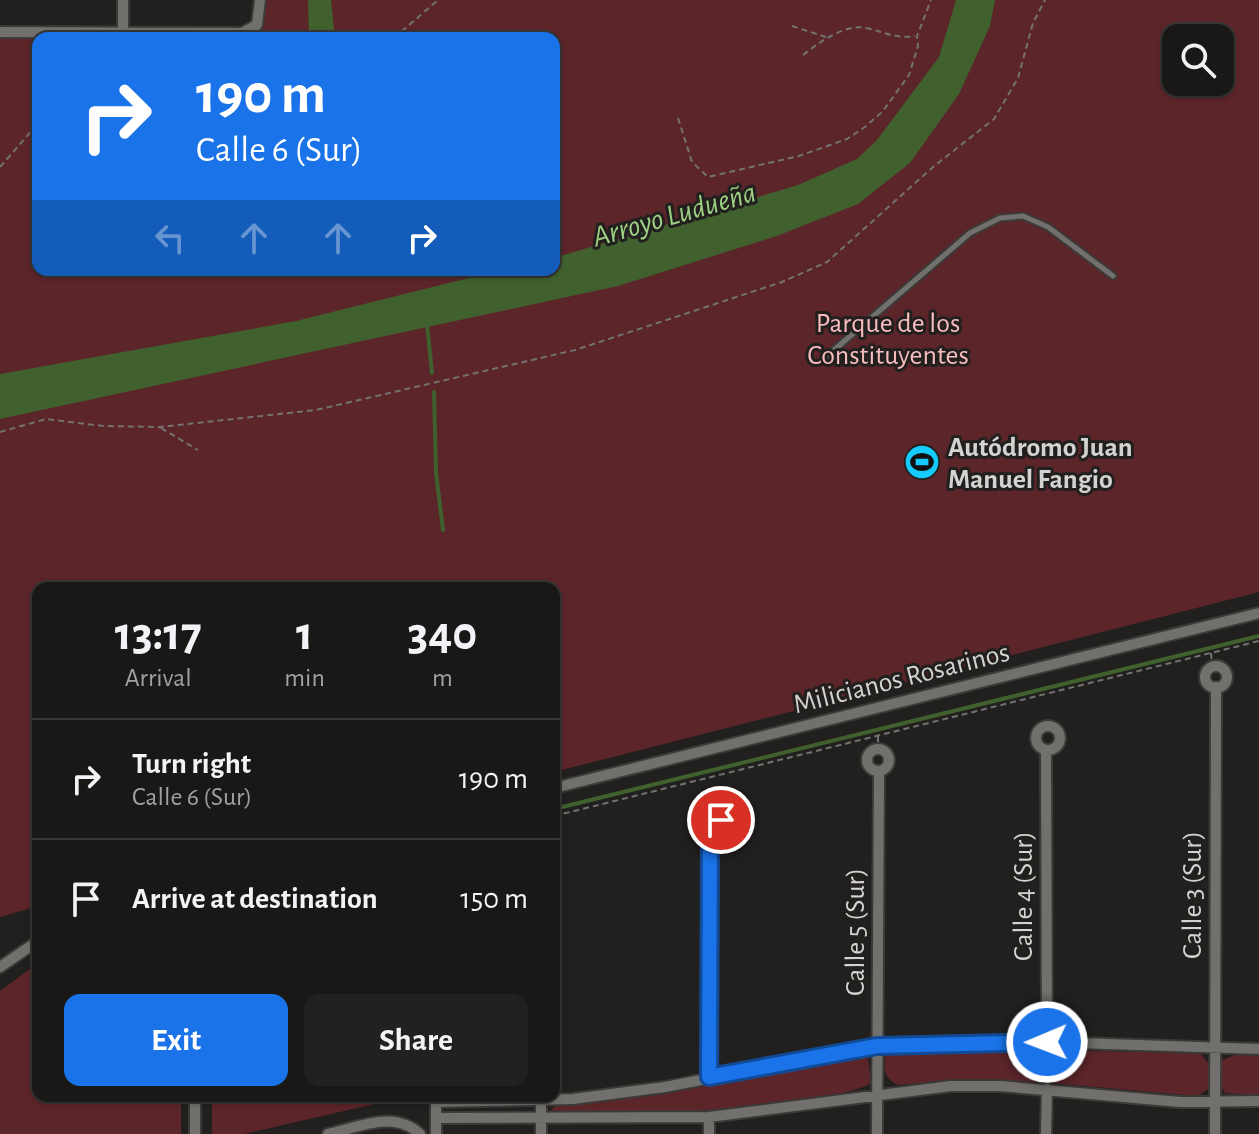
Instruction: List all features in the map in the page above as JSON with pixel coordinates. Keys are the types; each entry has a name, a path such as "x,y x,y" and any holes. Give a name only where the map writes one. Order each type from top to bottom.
{"street":[{"path":"0,32 123,32 123,0"},
{"path":"244,32 257,25 260,0"},
{"name":"Milicianos Rosarinos","path":"560,787 1259,613"},
{"name":"Calle 3 (Sur)","path":"1212,666 1206,672 1206,680 1216,687 1215,1134"},
{"name":"Calle 5 (Sur)","path":"877,1134 879,771 870,768 867,760 871,752 878,749"},
{"name":"Calle 4 (Sur)","path":"1046,750 1047,1042"},
{"path":"709,1077 710,831"},
{"path":"0,967 32,945"},
{"path":"560,1097 665,1087 877,1046 1047,1042 1259,1049"},
{"path":"436,1118 709,1117 877,1093 951,1086 1047,1089 1126,1098 1259,1101"},
{"path":"1046,1134 1047,1089"},
{"path":"195,1102 195,1134"},
{"path":"436,1102 436,1134"},
{"path":"541,1102 541,1134"},
{"path":"709,1117 709,1134"},
{"path":"328,1134 387,1120 407,1123 420,1134"}],"lane":[{"path":"827,356 970,233 1000,218 1023,216 1048,227 1113,276"}],"path":[{"path":"401,32 438,0"},
{"path":"678,118 692,162 708,177 822,149 847,139 883,111 909,75 918,46 917,36 931,0"},
{"path":"0,432 46,419 103,426 160,427 316,410 575,350 782,282 827,262 933,167 994,119 1018,78 1033,23 1045,0"},
{"path":"792,26 830,38"},
{"path":"803,55 830,38 855,28 866,28 888,37 917,36"},
{"path":"0,167 32,130"},
{"path":"160,427 198,450"},
{"path":"560,815 1259,641"},
{"path":"1211,653 1212,666"},
{"path":"878,736 878,749"}],"green space":[{"name":"Parque de los Constituyentes","path":"260,0 1259,0 1259,592 560,770 560,582 32,582 32,908 0,917 0,32 251,30"},
{"path":"32,967 32,1102 181,1102 181,1134 0,1134 0,991"},
{"path":"916,1048 1200,1053 1210,1065 1210,1088 1197,1096 1040,1082 970,1080 897,1085 886,1073 885,1057 892,1052"},
{"path":"1236,1054 1259,1054 1259,1095 1225,1093 1221,1086 1221,1061"},
{"path":"859,1055 868,1058 871,1083 851,1091 814,1098 658,1114 572,1114 551,1110 555,1106 670,1093"},
{"path":"212,1102 383,1102 244,1134 212,1134"}],"shaded area":[{"path":"308,0 331,0 334,32 309,32"},
{"name":"Arroyo Ludueña","path":"956,0 995,0 990,26 959,94 910,163 858,204 777,236 618,286 0,419 0,374 296,321 477,276 560,276 560,256 798,185 857,159 877,140 939,57"}],"waterway":[{"path":"427,324 432,373"},
{"path":"434,392 436,473 443,530"},
{"path":"560,808 1259,636"}],"place":[{"name":"Autódromo Juan Manuel Fangio","path":"922,462"}],"route":[{"path":"721,820 718,828 710,831 709,1077 877,1046 1047,1042"}]}
